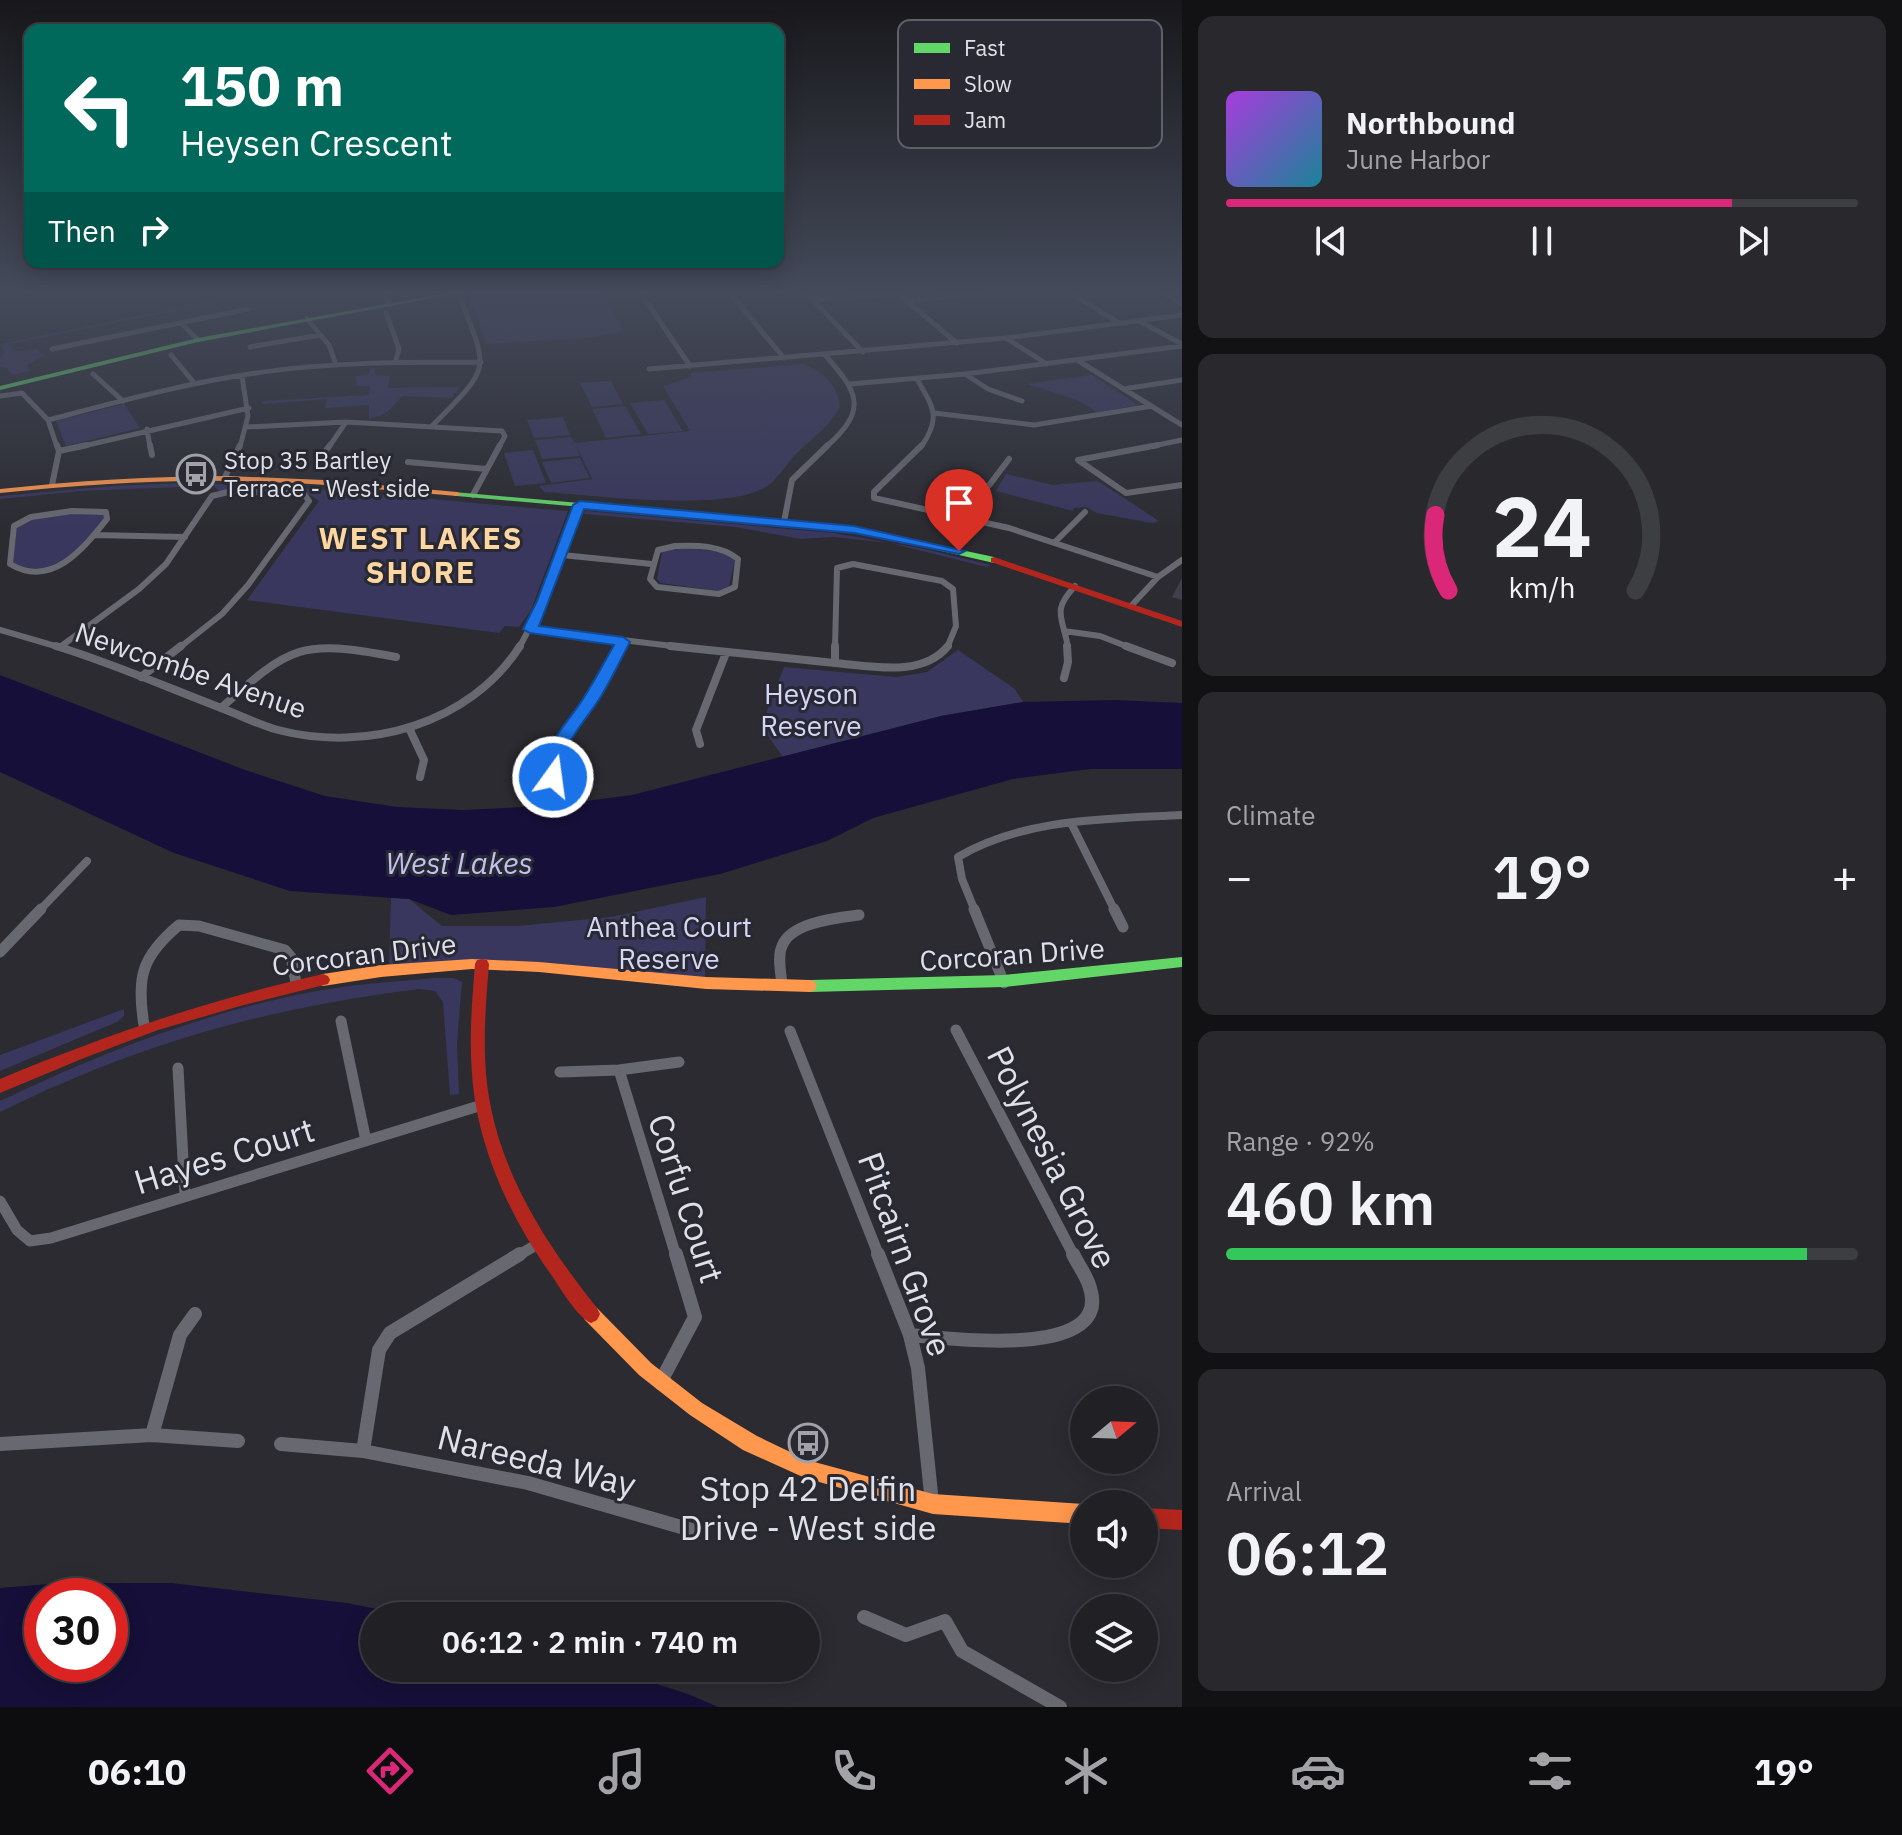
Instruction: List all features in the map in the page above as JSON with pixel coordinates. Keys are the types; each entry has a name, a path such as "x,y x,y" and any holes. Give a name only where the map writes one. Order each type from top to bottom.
{"street":[{"path":"0,385 54,372"},
{"path":"185,372 195,384"},
{"path":"48,420 195,384 279,372"},
{"path":"432,426 472,384 477,372"},
{"path":"784,522 787,489 793,478 840,434 853,416 856,404 850,384 839,372"},
{"path":"850,384 984,372"},
{"path":"1095,372 1182,425"},
{"path":"93,374 123,401"},
{"path":"965,374 988,389 1022,401"},
{"path":"225,477 240,449 247,427 248,391 242,376"},
{"path":"917,379 934,413 929,437 873,495 887,503 965,517 1056,541 1158,577"},
{"path":"1123,389 1182,380"},
{"path":"0,396 22,393 48,420 59,451 52,485"},
{"path":"934,413 1034,425 1152,406"},
{"path":"59,451 249,408"},
{"path":"322,456 346,422"},
{"path":"247,427 346,422 505,433 473,495"},
{"path":"147,429 152,455"},
{"path":"1182,440 1078,460 1126,493 1182,485"},
{"path":"965,517 1009,459"},
{"path":"408,462 487,469"},
{"path":"0,491 52,485 225,477 306,481 854,529 937,545 1075,586 1182,624"},
{"path":"60,647 139,589 166,564 212,496 218,493 304,494 309,501 248,585 222,614 141,677"},
{"name":"Newcombe Avenue","path":"0,630 60,647 278,730 314,736 373,735 409,728 441,716 482,693 505,668 530,629 580,505"},
{"path":"94,535 107,519 106,512 94,510 26,517 14,526 10,564 15,568 39,572 55,570 73,558 94,535 185,537"},
{"path":"1056,541 1085,512"},
{"path":"676,545 724,550 738,559 735,587 723,594 657,587 650,579 652,564 660,548 676,545"},
{"path":"562,555 652,564"},
{"path":"1131,606 1158,577 1182,560"},
{"path":"530,629 726,653 835,663 901,668 938,658 947,651 956,634 953,589 942,581 860,565 837,568 835,663"},
{"path":"1064,678 1069,670 1059,608 1061,601 1075,586"},
{"path":"1064,631 1100,636 1172,663"},
{"path":"553,777 558,744 592,698 623,642"},
{"path":"221,708 277,661 299,651 370,651 396,657"},
{"path":"700,744 696,730 726,653"},
{"path":"409,728 424,760 420,777"},
{"path":"1004,983 962,879 958,857 981,844 1071,823 1182,815"},
{"path":"1071,823 1123,927"},
{"path":"0,952 87,861"},
{"path":"782,985 780,950 784,938 797,930 859,915"},
{"path":"144,1025 141,998 145,959 152,948 179,925 199,926 285,950 291,957 296,983"},
{"name":"Corcoran Drive","path":"0,1086 144,1025 198,1008 296,983 389,969 482,964 705,983 782,985 1004,983 1182,962"},
{"path":"482,964 477,1029 482,1105 510,1191 538,1244 593,1319 660,1383 719,1424 806,1469 932,1504 1070,1513"},
{"path":"341,1021 366,1141"},
{"name":"Polynesia Grove","path":"910,1335 1016,1341 1038,1338 1080,1327 1091,1310 1091,1289 956,1030"},
{"name":"Pitcairn Grove","path":"790,1031 910,1335 918,1368 932,1504"},
{"path":"560,1072 619,1070 679,1062"},
{"path":"178,1068 185,1196"},
{"name":"Corfu Court","path":"619,1070 695,1317 660,1383"},
{"name":"Hayes Court","path":"0,1201 17,1230 30,1241 51,1238 482,1105"},
{"path":"363,1451 379,1350 390,1333 538,1244"},
{"path":"152,1435 180,1335 195,1314"},
{"path":"0,1444 152,1435 238,1441"},
{"name":"Nareeda Way","path":"281,1444 363,1451 528,1483 695,1531"},
{"path":"1158,1519 1182,1520"},
{"path":"864,1617 906,1635 945,1621 962,1651 1060,1707"}],"green space":[{"path":"369,372 375,372 375,375 390,376 388,388 460,387 451,398 402,396 387,412 369,419 369,405 325,408 327,399 261,404 263,401 369,395 370,386 357,386 356,376 368,375"},
{"path":"817,372 829,381 840,407 826,426 770,484 752,493 696,501 628,499 544,492 539,486 592,479 576,445 580,456 542,459 535,440 571,437 575,443 690,431 663,386 692,377 691,373"},
{"path":"1092,375 1138,405 1097,412 1077,400 1027,384"},
{"path":"611,381 623,404 592,407 580,383"},
{"path":"664,400 683,431 648,434 630,403"},
{"path":"124,404 140,428 66,446 56,421"},
{"path":"625,406 641,434 606,438 592,409"},
{"path":"563,417 570,435 534,438 527,420"},
{"path":"533,450 546,483 515,486 504,453"},
{"path":"580,458 590,478 551,483 542,462"},
{"path":"1006,474 1053,485 1098,481 1159,521 1152,523 1097,513 1086,507 1074,508 1073,511 996,491"},
{"path":"185,483 329,490 568,511 531,610 519,627 505,626 499,633 247,600 319,501 305,492 219,491 214,486 206,486 81,491 0,499 0,496 113,486"},
{"path":"585,511 834,533 925,549 991,565 987,567 890,543 833,537 801,539 735,527 584,514"},
{"path":"102,513 105,517 65,561 44,568 23,567 13,562 17,526 31,518"},
{"path":"674,547 724,552 735,560 729,586 719,591 660,583 657,579 662,552"},
{"name":"Heyson Reserve","path":"958,650 1015,689 1023,702 941,716 783,757 761,726 784,667 896,677 927,672"},
{"name":"Anthea Court Reserve","path":"706,897 705,983 483,964 389,969 391,898 409,899 442,926 517,926 611,917"},
{"path":"453,978 462,982 457,1043 459,1094 450,1095 443,1002 435,991 419,989 308,1007 204,1032 102,1067 0,1112 0,1101 114,1051 192,1023 312,992"},
{"path":"124,1009 124,1016 117,1022 0,1071 0,1055"}],"water":[{"name":"West Lakes","path":"0,675 245,770 325,796 397,807 462,810 548,806 632,795 941,716 1023,702 1115,700 1182,703 1182,769 1090,769 1013,779 873,818 827,841 720,874 554,907 451,915 409,899 290,891 174,853 0,772"},
{"path":"128,1583 171,1583 360,1606 360,1682 651,1682 718,1707 0,1707 0,1588 24,1586 24,1682 128,1682"}],"traffic: fast":[{"path":"0,388 67,372"},
{"path":"457,494 854,529 994,560"},
{"path":"810,986 1004,981 1182,962"}],"traffic: slow":[{"path":"0,491 114,481 229,478 324,482 457,494"},
{"path":"323,980 381,971 472,964 539,967 706,983 810,986"},
{"path":"591,1314 645,1369 696,1409 750,1443 805,1469 933,1504 1070,1513"}],"traffic: jam":[{"path":"994,560 1182,624"},
{"path":"482,964 479,1071 485,1118 494,1149 505,1179 535,1236 591,1314"},
{"path":"0,1086 158,1024 323,980"},
{"path":"1158,1519 1182,1520"}],"place":[{"name":"Stop 35 Bartley Terrace - West side","path":"196,474"},
{"name":"Stop 42 Delfin Drive - West side","path":"808,1443"}],"district":[{"name":"WEST LAKES SHORE","path":"421,554"}],"route":[{"path":"553,777 554,753 558,744 592,698 623,642 530,629 544,601 580,505 854,529 959,551"}]}
